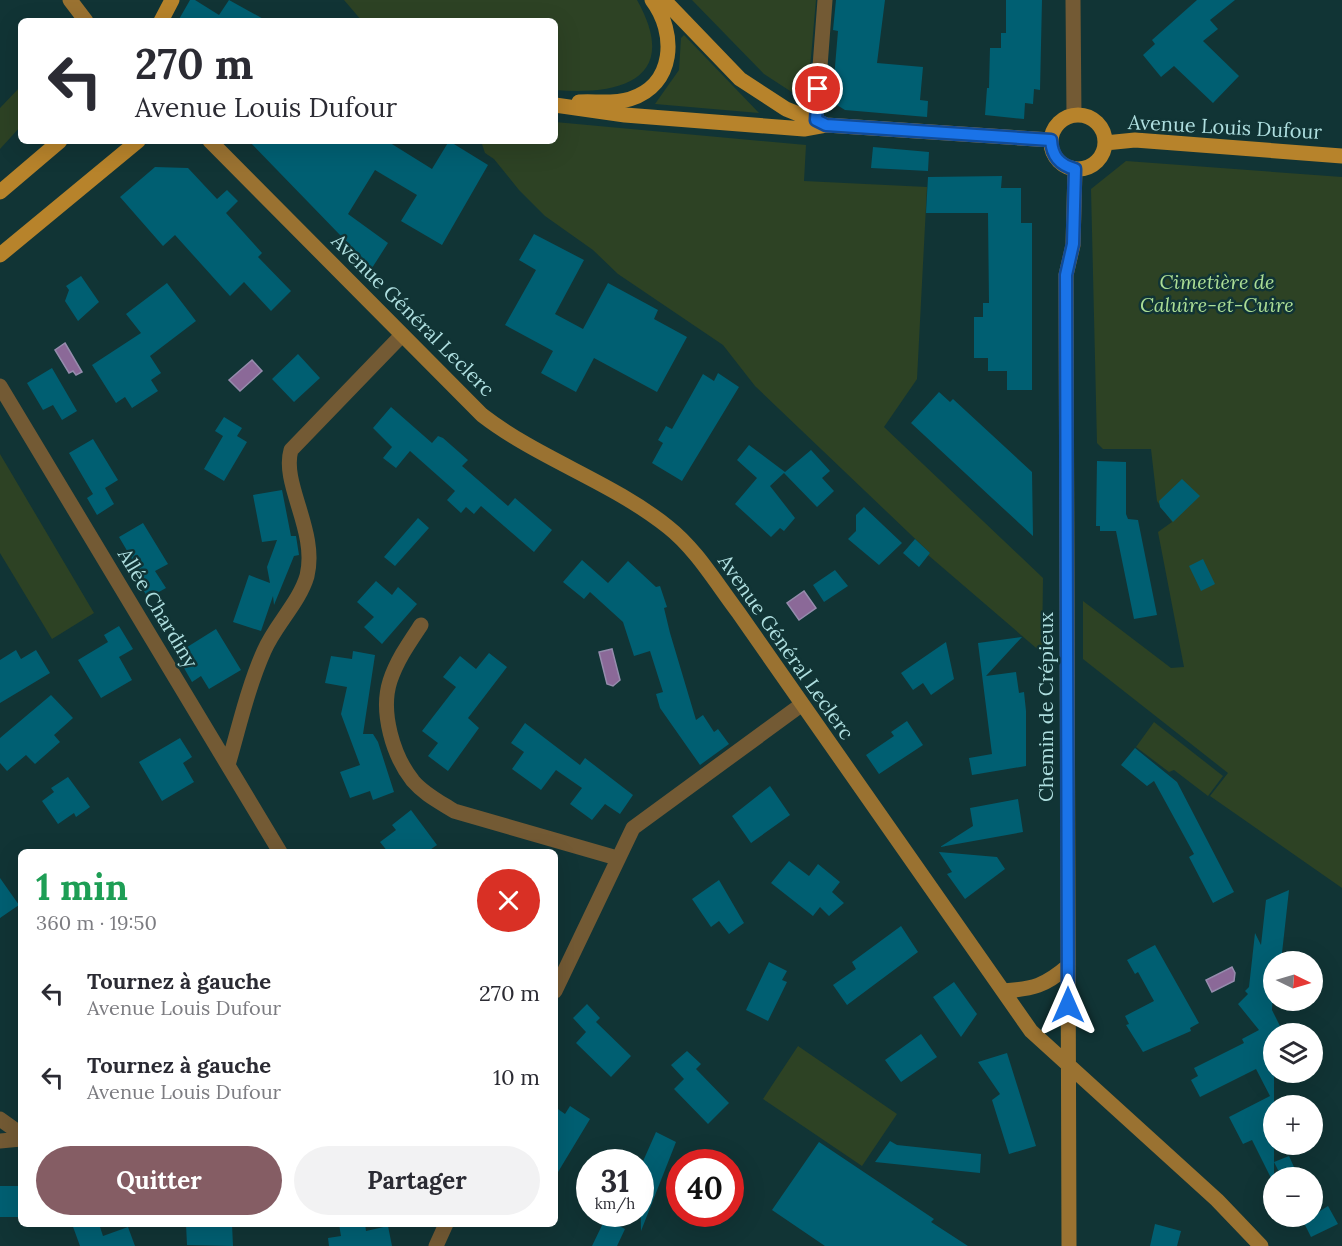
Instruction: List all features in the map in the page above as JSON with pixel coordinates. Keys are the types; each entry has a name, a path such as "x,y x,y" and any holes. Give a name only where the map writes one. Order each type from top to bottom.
{"main road":[{"path":"70,0 84,18"},
{"path":"163,18 172,0"},
{"path":"558,104 628,100 645,93 656,83 665,69 669,52 668,33 661,12 652,0"},
{"path":"664,0 740,79 786,109 821,122 1051,140"},
{"path":"558,104 625,115 804,129 821,122"},
{"path":"1074,115 1058,123 1051,140 1059,162 1075,169"},
{"name":"Avenue Louis Dufour","path":"1074,115 1089,117 1096,122 1101,128 1105,143 1099,159 1092,165 1075,169"},
{"name":"Avenue Louis Dufour","path":"1105,143 1135,140 1342,156"},
{"path":"0,192 56,144"},
{"path":"0,255 134,144"},
{"name":"Avenue Général Leclerc","path":"213,144 461,395 504,432 639,507 675,533 689,547 738,612 1031,1031 1217,1200 1261,1246"},
{"name":"Chemin de Crépieux","path":"1069,1246 1066,275 1073,244 1075,169"},
{"path":"1003,991 1030,989 1050,981 1068,966"}],"street":[{"path":"821,122 825,0"},
{"path":"1073,0 1074,115"},
{"path":"228,765 265,649 302,588 307,575 308,539 289,468 291,450 402,335"},
{"name":"Allée Chardiny","path":"0,386 278,849"},
{"path":"421,625 401,655 389,683 387,711 392,739 413,781 431,797 454,810 617,858"},
{"path":"558,985 627,837 640,820 801,705"},
{"path":"0,1119 18,1132"},
{"path":"0,1141 18,1139"},
{"path":"436,1246 445,1227"}],"green space":[{"path":"344,0 637,0 649,27 652,48 648,64 638,76 622,85 580,91 558,90 558,18 359,18"},
{"path":"692,0 816,0 807,102 764,74"},
{"path":"684,35 759,113 655,104 679,70 681,38"},
{"path":"18,89 18,129 0,149 0,108"},
{"path":"558,122 806,145 804,181 927,187 917,379 884,427 1043,578 1042,653 928,555 930,553 755,386 723,345 618,274 593,250 545,216 519,190 494,159 485,153 482,144 558,144"},
{"name":"Cimetière de Caluire-et-Cuire","path":"1126,161 1342,177 1342,888 1210,796 1228,773 1083,659 1083,601 1171,668 1184,667 1158,532 1172,522 1157,501 1151,449 1103,449 1097,443 1091,189"},
{"path":"0,454 94,613 52,639 0,553"},
{"path":"1154,722 1223,776 1208,796 1174,770 1169,772 1136,747"},
{"path":"798,1046 897,1114 862,1166 763,1099"}],"shaded area":[{"path":"65,343 82,372 76,375 73,371 69,373 55,350"},
{"path":"252,360 262,371 240,391 229,380"},
{"path":"804,591 816,608 799,620 787,603"},
{"path":"612,649 620,680 613,686 607,684 599,652"},
{"path":"1232,967 1235,973 1234,981 1212,992 1206,980"}],"building":[{"path":"190,0 195,0 219,15 229,0 262,18 180,18"},
{"path":"836,0 885,0 877,63 923,67 920,100 928,101 927,117 845,110 832,102 838,31 833,30"},
{"path":"1006,0 1042,0 1040,90 1034,89 1033,104 1025,103 1024,119 985,115 987,88 989,88 990,48 1001,48 1001,33 1006,33"},
{"path":"1197,0 1235,0 1210,20 1218,29 1203,41 1239,76 1213,103 1174,66 1161,77 1143,55 1155,44 1152,40"},
{"path":"252,144 392,144 432,169 447,144 454,144 488,165 442,245 401,221 417,195 375,170 348,214 388,243 372,268"},
{"path":"873,147 929,152 928,171 871,168"},
{"path":"155,167 188,168 217,199 227,190 238,201 226,213 262,253 258,257 291,291 271,311 244,282 230,296 175,235 163,246 120,197"},
{"path":"1002,176 1001,188 1021,188 1021,223 1032,223 1032,390 1007,390 1007,371 988,371 988,358 974,358 974,317 983,317 983,303 989,303 988,213 926,213 928,177"},
{"path":"534,234 584,260 555,314 583,329 608,283 658,310 654,319 687,337 657,392 594,358 576,392 541,373 553,351 505,325 536,270 519,260"},
{"path":"81,276 99,302 78,321 65,301 69,290 66,286"},
{"path":"167,283 196,321 150,356 161,373 151,380 158,391 132,408 125,397 116,403 92,365 141,333 126,314"},
{"path":"298,354 320,378 294,402 272,379"},
{"path":"52,368 77,411 62,420 53,405 43,410 27,383"},
{"path":"718,373 739,387 682,481 652,463 663,443 658,440 666,426 672,429 703,374 714,381"},
{"path":"939,392 950,402 953,399 1032,472 1033,536 911,423"},
{"path":"391,407 432,443 438,436 443,438 468,460 462,466 508,506 515,498 552,530 534,552 481,506 474,514 466,507 461,513 447,500 455,491 410,451 396,468 383,458 392,447 373,428"},
{"path":"224,417 242,428 237,436 247,442 224,481 204,469 223,436 215,431"},
{"path":"93,439 118,480 105,488 114,504 97,515 87,498 93,494 69,453"},
{"path":"749,445 785,472 811,450 830,471 822,478 834,491 817,507 784,473 770,486 795,518 784,531 780,528 771,537 735,504 757,478 737,460"},
{"path":"1097,461 1126,462 1126,514 1128,519 1138,520 1157,615 1134,619 1116,531 1100,531 1100,526 1096,526"},
{"path":"1182,479 1200,496 1173,522 1160,507 1159,501"},
{"path":"282,490 291,536 296,536 299,555 294,556 274,605 273,596 261,631 233,622 249,575 270,583 267,567 277,540 262,542 253,495"},
{"path":"864,507 902,543 879,565 848,539 856,531 856,515"},
{"path":"418,518 429,528 395,566 384,557"},
{"path":"143,523 168,564 155,571 166,588 148,598 138,581 143,578 119,537"},
{"path":"915,539 930,553 919,567 903,553"},
{"path":"1203,559 1215,584 1201,591 1189,566"},
{"path":"582,560 608,583 628,561 656,587 660,586 667,607 664,608 670,633 696,720 703,715 714,732 718,729 729,744 700,765 660,708 656,694 663,692 650,651 634,656 623,622 590,592 584,599 563,582"},
{"path":"835,570 848,586 824,602 813,585"},
{"path":"376,581 392,595 398,587 417,604 382,644 364,627 374,617 357,602"},
{"path":"119,626 133,649 119,657 132,680 101,698 78,660 108,642 104,635"},
{"path":"216,629 241,670 209,689 201,676 192,682 176,654"},
{"path":"1022,637 986,676 1016,672 1019,693 1024,692 1026,766 972,775 969,758 992,754 978,643"},
{"path":"946,642 954,679 931,695 923,683 913,690 901,673"},
{"path":"16,650 21,659 36,650 50,673 0,703 0,660"},
{"path":"353,651 375,655 363,734 373,734 378,742 394,792 373,800 370,791 350,798 340,772 360,765 341,714 347,687 325,683 331,656 352,659"},
{"path":"489,653 507,667 468,718 479,728 448,771 428,756 438,743 422,731 456,687 443,677 460,656 476,669"},
{"path":"51,695 73,718 54,735 60,742 35,764 26,755 7,771 0,763 0,738"},
{"path":"907,721 923,745 879,774 866,755 894,736 891,732"},
{"path":"525,723 580,765 585,758 633,795 620,814 605,804 592,820 570,804 582,788 556,770 541,790 512,769 524,752 511,743"},
{"path":"180,738 192,757 183,763 194,782 162,801 139,762"},
{"path":"1135,748 1177,782 1234,892 1213,903 1189,857 1194,854 1154,781 1147,786 1121,765"},
{"path":"68,777 90,807 76,817 74,813 58,824 42,801 54,792 51,788"},
{"path":"770,786 790,815 751,843 732,816"},
{"path":"1018,799 1023,832 940,847 973,826 970,808"},
{"path":"411,810 437,845 431,849 386,849 380,842 396,830 392,825"},
{"path":"939,852 997,857 1005,869 965,899 947,874 952,872"},
{"path":"789,861 809,876 818,864 840,882 832,892 844,903 829,916 820,907 813,916 771,883"},
{"path":"0,878 18,906 0,918"},
{"path":"719,880 744,923 729,934 719,921 711,927 692,899"},
{"path":"1289,890 1282,951 1263,951 1263,1011 1272,1011 1278,1023 1263,1023 1263,1082 1256,1069 1200,1097 1191,1080 1198,1076 1194,1068 1244,1043 1242,1039 1259,1030 1238,1004 1248,994 1245,991 1249,987 1255,933 1261,945 1266,900"},
{"path":"901,926 918,952 847,1005 833,985 856,969 852,962"},
{"path":"1155,945 1199,1023 1190,1028 1191,1031 1143,1052 1126,1025 1129,1024 1125,1016 1154,1001 1138,972 1135,974 1127,960"},
{"path":"769,962 787,971 782,980 787,982 768,1021 746,1010"},
{"path":"954,982 977,1014 961,1037 933,997"},
{"path":"587,1004 600,1018 596,1022 631,1056 611,1077 576,1043 586,1032 573,1018"},
{"path":"921,1034 937,1057 901,1082 885,1060"},
{"path":"687,1051 701,1064 696,1069 729,1103 708,1124 674,1089 684,1079 671,1065"},
{"path":"1007,1053 1036,1146 1009,1154 992,1100 1000,1094 978,1062"},
{"path":"1263,1083 1274,1083 1274,1095 1269,1095"},
{"path":"1263,1100 1263,1155 1274,1155 1274,1167 1266,1167 1252,1140 1243,1144 1229,1117"},
{"path":"570,1106 590,1119 558,1172 558,1109 565,1114"},
{"path":"656,1132 676,1142 673,1149 666,1149 666,1167 654,1198 654,1149 648,1149"},
{"path":"890,1141 897,1145 981,1154 980,1173 875,1162"},
{"path":"819,1142 934,1219 931,1222 968,1246 825,1246 772,1210"},
{"path":"1289,1156 1294,1167 1276,1167 1274,1162"},
{"path":"0,1186 18,1186 18,1217 0,1217"},
{"path":"1328,1206 1338,1224 1311,1237 1306,1227 1323,1227 1323,1209"},
{"path":"1155,1224 1181,1231 1177,1246 1150,1246"},
{"path":"73,1227 100,1227 103,1236 128,1227 135,1246 80,1246"},
{"path":"186,1227 232,1227 233,1246 187,1245"},
{"path":"340,1227 365,1227 366,1231 388,1227 392,1246 329,1246 328,1238 341,1236"},
{"path":"601,1227 625,1229 617,1246 592,1246"}],"route":[{"path":"818,89 816,120 826,125 1051,140 1059,162 1075,169 1073,244 1066,275 1068,1005"}]}
